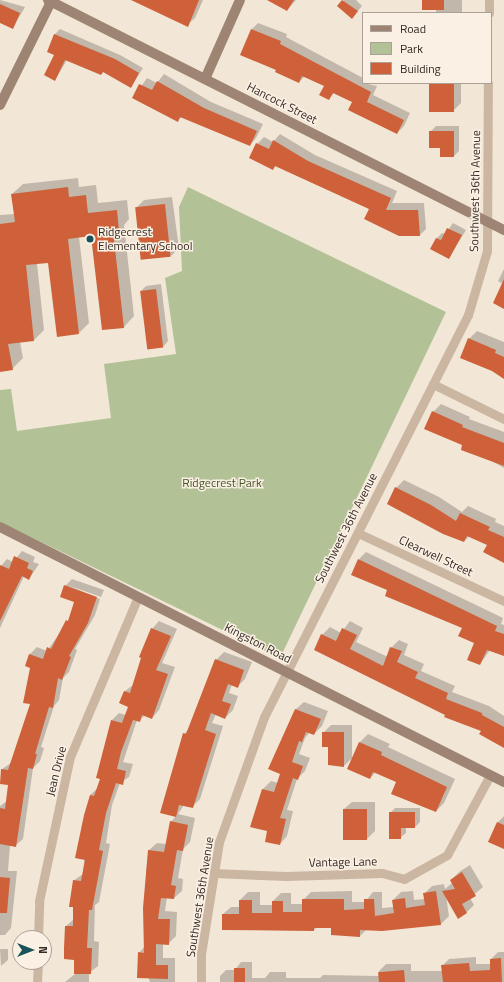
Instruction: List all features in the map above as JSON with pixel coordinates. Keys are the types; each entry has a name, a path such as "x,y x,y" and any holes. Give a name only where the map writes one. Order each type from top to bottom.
{"street":[{"path":"205,79 240,0"},
{"path":"489,0 489,12"},
{"path":"0,105 50,1"},
{"name":"Hancock Street","path":"50,1 504,230"},
{"name":"Southwest 36th Avenue","path":"201,982 201,954 219,842 264,717 468,315 487,252 488,84"},
{"path":"433,384 504,419"},
{"name":"Kingston Road","path":"0,527 504,782"},
{"name":"Clearwell Street","path":"358,532 504,601"},
{"name":"Jean Drive","path":"38,930 39,902 70,757 138,597"},
{"name":"Vantage Lane","path":"214,873 286,876 382,873 404,879 448,855 490,775"},
{"path":"37,982 38,970"}],"green space":[{"name":"Ridgecrest Park","path":"188,187 446,312 280,658 0,522 0,390 11,389 17,431 111,418 104,364 176,354 165,278 182,271 179,207"}],"building":[{"path":"131,0 199,0 188,27"},
{"path":"267,0 294,0 287,11"},
{"path":"342,0 358,11 352,19 337,6"},
{"path":"422,0 444,0 444,10 422,10"},
{"path":"0,4 20,13 13,29 0,23"},
{"path":"251,29 281,41 280,44 371,92 367,102 404,120 397,134 348,110 352,102 333,93 329,100 319,95 324,86 302,76 299,83 275,72 276,70 240,55"},
{"path":"54,34 115,59 139,73 131,88 103,72 101,75 65,60 55,81 44,75 54,55 47,52"},
{"path":"157,81 204,108 257,131 250,146 180,117 178,122 132,98 139,84 152,90"},
{"path":"429,84 454,84 454,112 429,112"},
{"path":"429,131 454,131 454,157 440,157 440,148 429,148"},
{"path":"273,140 308,161 391,198 386,210 418,210 420,236 399,236 364,219 369,209 275,166 273,170 249,158 256,143 269,149"},
{"path":"68,187 69,197 86,195 88,213 117,210 119,231 113,231 124,328 102,330 91,236 68,239 79,334 57,337 48,263 26,265 34,341 8,344 13,370 0,372 0,224 15,222 11,194"},
{"path":"165,204 171,257 141,260 135,207"},
{"path":"447,228 462,235 449,259 430,249 436,238 441,240"},
{"path":"504,279 504,309 493,303"},
{"path":"156,289 163,348 147,350 140,291"},
{"path":"468,338 496,350 495,353 504,357 504,379 492,371 460,358"},
{"path":"432,411 463,425 462,427 504,443 504,466 461,450 462,445 424,429"},
{"path":"395,487 431,505 456,521 460,513 490,527 488,530 504,537 504,563 483,552 487,545 467,536 464,542 443,534 387,504"},
{"path":"14,556 29,563 27,568 33,571 29,580 22,576 0,621 0,565 9,569"},
{"path":"358,559 497,626 495,631 504,634 504,656 487,650 480,665 467,660 474,643 458,636 462,628 385,596 387,590 351,575"},
{"path":"64,585 97,597 88,623 69,656 71,657 62,680 58,678 53,708 49,707 35,754 37,754 33,769 28,768 16,847 0,844 0,808 5,809 8,785 0,784 1,769 8,770 30,704 23,703 30,668 25,666 29,654 43,659 47,647 51,649 66,620 68,621 74,602 60,597"},
{"path":"151,628 171,636 156,670 168,674 152,719 142,715 140,722 133,720 121,752 117,769 126,771 123,785 116,783 106,813 99,850 103,851 92,910 89,910 87,948 92,948 91,974 74,974 74,960 64,959 65,926 73,926 73,907 69,907 73,880 81,881 85,860 75,858 84,815 90,795 94,796 100,779 96,778 111,720 122,723 128,707 119,703 124,691 130,693 141,658 139,657"},
{"path":"342,628 357,635 350,649 383,666 390,647 402,651 397,662 418,672 415,678 448,693 446,699 482,713 482,715 504,727 504,748 479,734 481,731 444,717 445,715 314,650 321,634 336,641"},
{"path":"215,659 244,670 238,688 228,684 222,701 231,704 225,719 211,713 205,730 216,734 193,808 179,805 176,817 160,813 183,733 186,734"},
{"path":"295,709 321,719 314,735 306,732 302,742 299,741 292,762 303,766 298,780 293,778 280,818 286,819 280,845 265,842 267,831 250,827 262,789 274,792 280,774 268,769"},
{"path":"322,732 344,732 344,767 328,765 328,747 322,747"},
{"path":"359,742 382,752 381,755 447,787 436,812 391,794 396,782 373,772 370,779 347,769"},
{"path":"343,809 367,809 367,840 343,840"},
{"path":"389,812 415,812 415,828 401,828 401,839 389,839"},
{"path":"170,821 188,825 183,851 177,850 171,885 176,886 174,899 161,898 158,919 170,919 169,945 156,944 156,965 168,965 168,979 137,978 138,952 144,953 143,908 148,850 164,852"},
{"path":"497,822 504,825 504,849 488,842"},
{"path":"462,872 476,896 462,904 467,913 458,919 442,891 455,889 450,880"},
{"path":"0,877 10,878 7,913 0,913"},
{"path":"436,891 441,925 382,931 360,930 360,937 331,935 331,928 314,928 314,931 222,930 222,914 239,914 239,900 252,900 252,913 272,913 272,901 283,901 283,912 302,912 302,899 344,899 344,910 364,909 364,899 374,899 375,916 394,913 392,900 405,898 406,908 425,905 423,893"},
{"path":"501,958 502,982 443,982 441,965 469,963 470,971 490,970 490,959"},
{"path":"234,968 245,968 245,982 234,982"},
{"path":"404,970 405,982 379,982 378,972"}],"place":[{"name":"Ridgecrest Elementary School","path":"90,239"}]}
